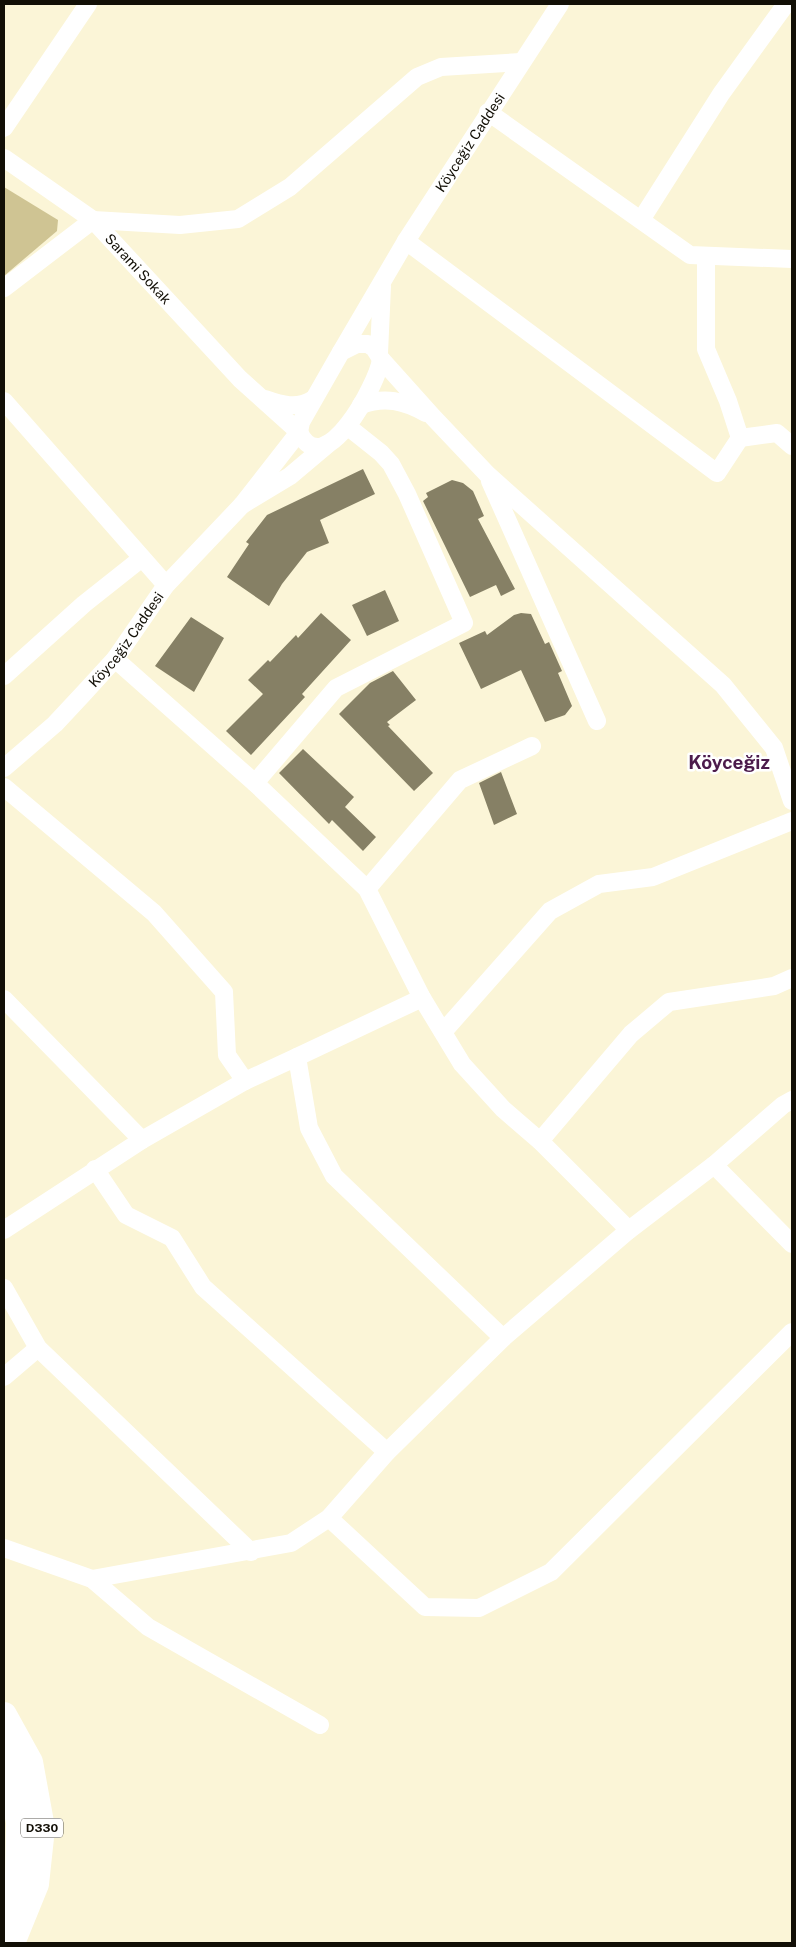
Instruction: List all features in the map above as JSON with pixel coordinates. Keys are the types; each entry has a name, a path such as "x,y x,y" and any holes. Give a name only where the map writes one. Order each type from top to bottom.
{"highway":[{"name":"D330","path":"4,1715 30,1762 42,1828 36,1884 12,1943"},
{"name":"D330","path":"4,1754 7,1760 19,1822 18,1876 4,1915"}],"street":[{"path":"4,128 88,4"},
{"name":"Köyceğiz Caddesi","path":"4,768 55,724 115,659 166,585 242,505 299,432 301,422 312,400 406,241 488,112 560,4"},
{"path":"641,220 721,94 786,4"},
{"path":"4,288 93,220 180,225 238,219 290,187 417,77 441,67 521,62"},
{"path":"488,112 690,255 792,259"},
{"name":"Sarami Sokak","path":"4,158 93,220 258,397 299,432 303,440 314,447 329,443"},
{"path":"406,241 717,473 740,438 777,433 792,446"},
{"path":"706,257 706,349 728,401 740,438"},
{"name":"Köyceğiz Caddesi","path":"242,505 290,476 347,426 361,405 375,381 380,356 382,283"},
{"path":"341,352 362,343 374,348 433,417 487,474 723,685 774,748 792,801"},
{"path":"258,397 286,405 304,405 312,400"},
{"path":"361,405 373,400 392,400 415,407 433,417"},
{"path":"4,401 166,585"},
{"path":"255,783 336,688 464,623 394,469 381,453 347,426"},
{"path":"487,474 597,721"},
{"path":"4,676 84,604 142,558"},
{"path":"115,659 255,783 366,889 422,998 468,1070 503,1109 540,1141 629,1230"},
{"path":"366,889 460,780 532,746"},
{"path":"4,787 154,913 224,992 227,1055 245,1081"},
{"path":"443,1032 550,911 599,884 653,877 792,821"},
{"path":"540,1141 631,1034 669,1002 774,986 792,978"},
{"path":"4,1230 95,1169 245,1081 422,998"},
{"path":"4,999 142,1140"},
{"path":"297,1057 309,1128 334,1176 504,1338"},
{"path":"92,1579 251,1552 291,1543 329,1518 387,1452 504,1338 629,1230 714,1165 783,1105 792,1100"},
{"path":"714,1165 792,1244"},
{"path":"95,1169 126,1215 172,1238 203,1287 387,1452"},
{"path":"4,1288 38,1348 251,1552"},
{"path":"329,1518 425,1607 479,1608 551,1572 792,1332"},
{"path":"4,1377 38,1348"},
{"path":"4,1548 92,1579 148,1627 320,1725"}],"shaded area":[{"path":"4,187 58,220 57,231 4,276"}],"building":[{"path":"363,469 375,494 320,520 329,543 307,552 282,584 269,606 227,577 249,544 246,542 267,515"},
{"path":"452,480 463,483 473,491 484,516 478,519 515,589 501,596 496,585 470,597 423,501 428,497 426,493"},
{"path":"385,590 399,621 367,636 352,605"},
{"path":"321,613 351,640 302,694 305,697 251,755 226,731 263,694 248,680 268,660 270,662 296,635 298,638"},
{"path":"521,613 531,614 545,644 549,642 562,671 558,673 572,706 565,715 545,722 521,670 481,689 459,643 485,631 487,635 514,615"},
{"path":"191,617 224,638 194,692 155,666"},
{"path":"393,671 416,700 387,722 390,725 388,726 433,773 414,791 339,714 370,683"},
{"path":"303,749 354,797 345,807 376,837 363,851 332,820 329,824 279,773"},
{"path":"501,772 517,814 494,825 479,783"}],"district":[{"name":"Köyceğiz","path":"729,762"}]}
